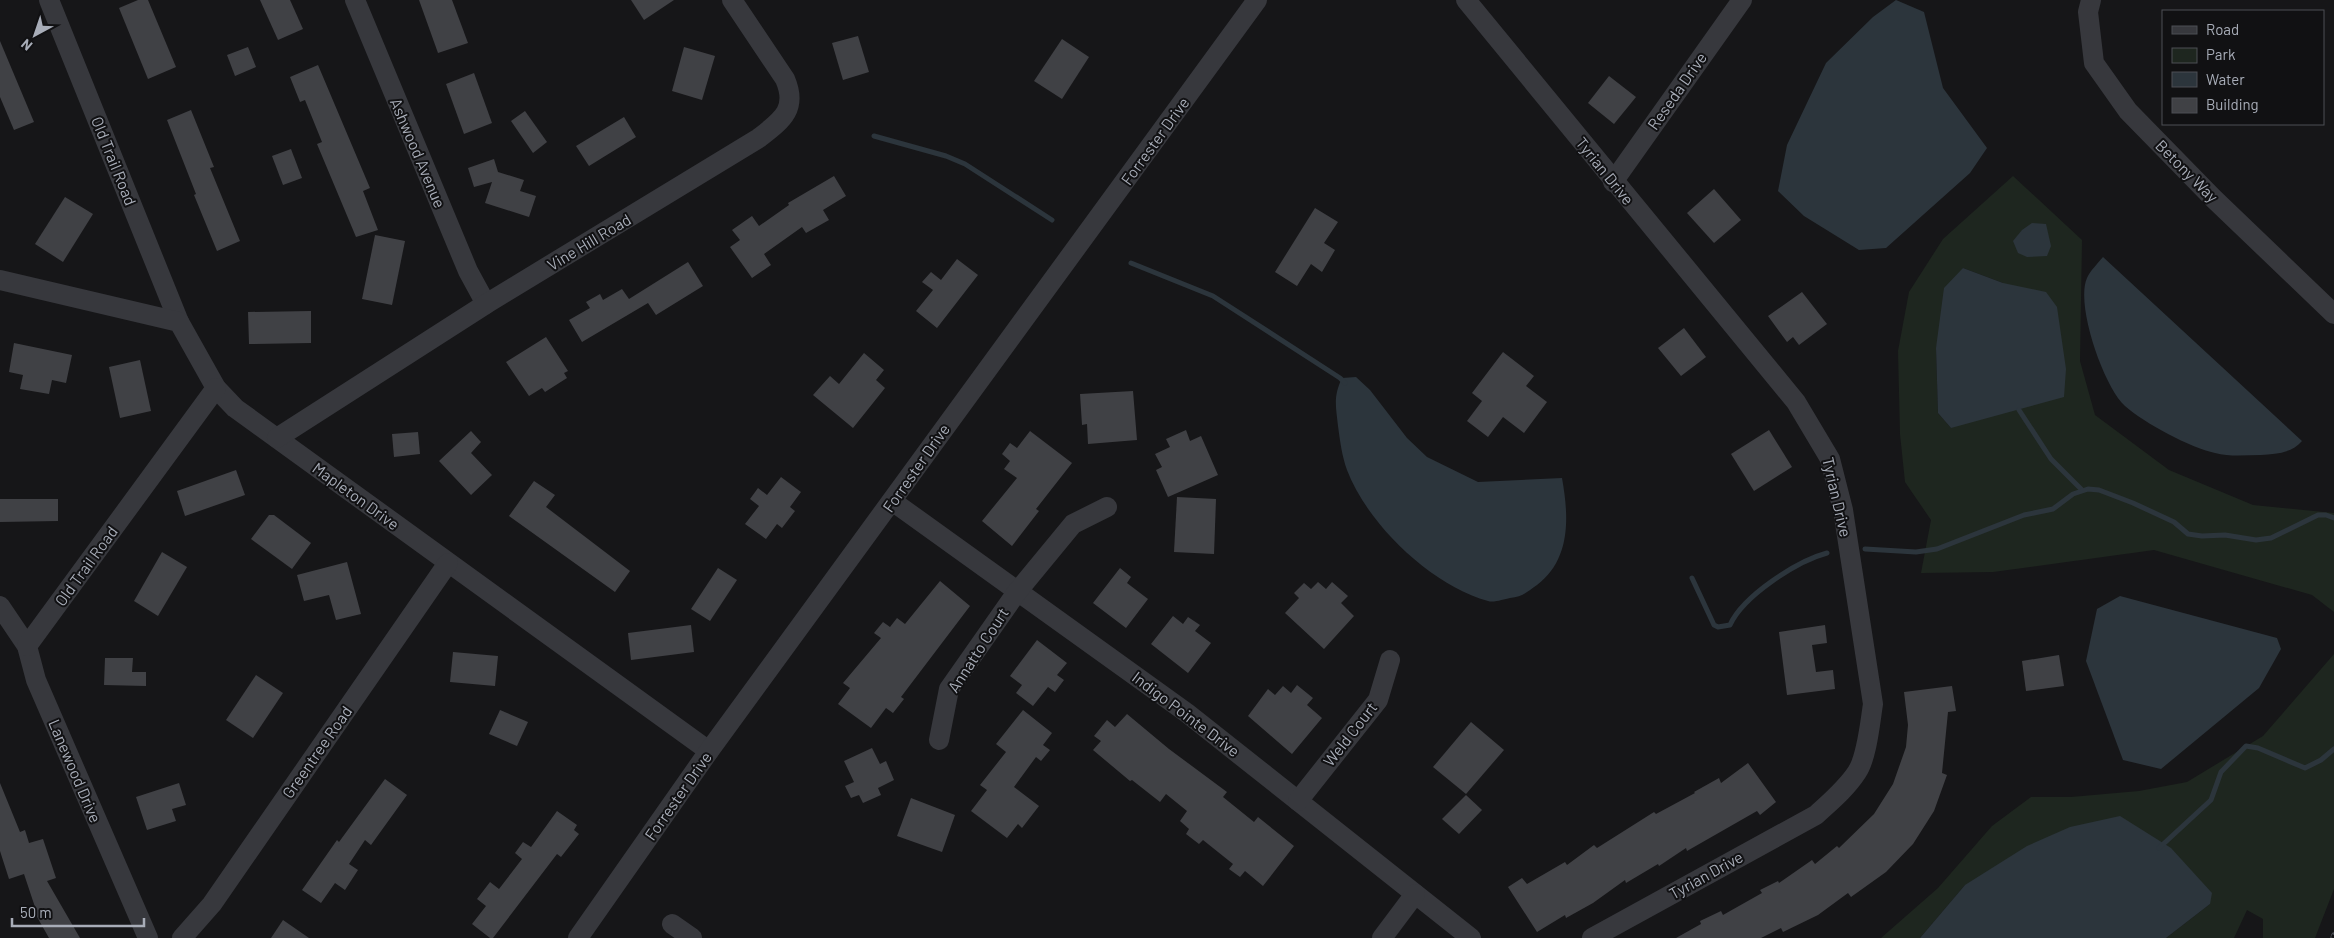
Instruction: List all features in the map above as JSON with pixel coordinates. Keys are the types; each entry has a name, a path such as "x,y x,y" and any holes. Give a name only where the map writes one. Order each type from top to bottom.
{"street":[{"name":"Old Trail Road","path":"49,0 179,322"},
{"name":"Ashwood Avenue","path":"355,0 468,271 486,304"},
{"name":"Vine Hill Road","path":"277,438 486,304 759,138 786,114 791,100 784,79 732,0"},
{"name":"Forrester Drive","path":"578,938 709,751 1257,0"},
{"name":"Tyrian Drive","path":"1466,0 1613,182 1796,402 1830,459 1843,510 1873,704 1869,731 1858,771 1842,792 1816,815 1592,938"},
{"name":"Reseda Drive","path":"1613,182 1742,0"},
{"name":"Betony Way","path":"2090,0 2088,12 2094,63 2128,111 2213,198 2334,314"},
{"path":"0,280 179,322"},
{"name":"Mapleton Drive","path":"179,322 216,388 235,408 709,751"},
{"name":"Old Trail Road","path":"27,646 216,388"},
{"name":"Indigo Pointe Drive","path":"892,501 1187,713 1471,938"},
{"name":"Annatto Court","path":"939,740 949,689 1017,592 1073,524 1107,507"},
{"name":"Greentree Road","path":"182,938 212,904 448,563"},
{"name":"Lanewood Drive","path":"0,606 27,646 36,680 148,938"},
{"name":"Weld Court","path":"1298,801 1378,700 1390,660"},
{"path":"1382,938 1415,894"},
{"path":"672,924 692,938"}],"green space":[{"path":"2013,176 2082,240 2080,361 2095,415 2169,470 2253,505 2334,513 2334,612 2312,595 2154,550 1993,572 1921,573 1931,520 1905,482 1900,434 1898,351 1909,292 1943,239","holes":["1963,268 2003,283 1951,428 1938,413 1936,348"]},
{"path":"2334,654 2334,889 2315,938 2263,938 2263,919 2247,910 2234,938 2166,938 2210,904 1965,885 1920,938 1881,938 1938,888 1992,826 2031,797 2071,797 2139,791 2187,782 2263,736"}],"water":[{"path":"1896,0 1924,12 1943,88 1987,148 1970,173 1886,248 1859,250 1804,216 1778,191 1787,145 1826,63 1873,17"},
{"path":"2032,223 2046,224 2051,246 2047,256 2027,257 2018,253 2013,241 2022,230"},
{"path":"2103,257 2302,441 2289,450 2278,453 2261,455 2221,454 2193,446 2168,434 2133,413 2125,406 2109,382 2101,364 2088,325 2085,307 2084,290 2087,278"},
{"path":"1963,268 2003,283 2046,292 2057,307 2066,369 2064,397 1951,428 1938,413 1936,348 1944,288"},
{"path":"1356,377 1370,390 1407,438 1427,457 1478,482 1562,478 1566,508 1565,536 1562,550 1548,575 1537,585 1518,597 1488,601 1466,593 1445,582 1404,550 1370,511 1357,491 1347,470 1341,448 1336,396 1342,378"},
{"path":"2120,596 2277,638 2281,649 2259,688 2161,769 2123,760 2086,661 2097,609"},
{"path":"2120,816 2171,848 2212,893 2210,904 2166,938 1920,938 1965,885 2027,846 2070,827"}],"building":[{"path":"138,0 148,0 176,67 148,79 119,8"},
{"path":"260,0 290,0 303,29 278,40"},
{"path":"419,0 452,0 468,43 438,53"},
{"path":"631,0 674,0 644,20"},
{"path":"858,36 869,72 843,80 832,43"},
{"path":"1062,39 1089,57 1062,99 1034,81"},
{"path":"0,41 34,122 14,130 0,97"},
{"path":"248,47 256,67 235,76 227,55"},
{"path":"684,47 715,56 702,100 672,91"},
{"path":"318,65 370,188 363,191 378,230 356,237 317,144 322,142 305,100 300,102 290,77"},
{"path":"474,73 492,123 464,134 446,84"},
{"path":"1609,76 1636,97 1614,124 1588,103"},
{"path":"191,110 214,167 210,168 240,241 217,251 194,195 196,194 167,120"},
{"path":"525,111 547,142 533,153 511,121"},
{"path":"624,117 636,137 589,166 576,146"},
{"path":"291,149 302,178 283,185 272,156"},
{"path":"494,159 498,172 524,180 520,191 536,196 529,217 485,203 492,182 474,187 468,168"},
{"path":"834,176 846,196 823,210 829,220 806,233 802,227 764,254 771,265 752,278 730,247 740,240 732,230 752,216 759,226 789,205 788,203"},
{"path":"1714,189 1741,220 1714,243 1687,213"},
{"path":"65,197 93,214 63,262 35,244"},
{"path":"1315,208 1338,222 1324,243 1335,250 1322,272 1311,264 1297,286 1275,272"},
{"path":"375,235 405,241 392,305 362,299"},
{"path":"957,259 978,275 937,328 916,311 933,290 922,282 931,272 941,280"},
{"path":"688,262 703,286 656,315 648,303 582,342 569,320 590,308 586,302 600,294 603,300 622,289 629,299"},
{"path":"1802,292 1827,324 1799,345 1793,337 1787,342 1768,316"},
{"path":"311,311 311,343 249,344 248,312"},
{"path":"1684,328 1706,357 1681,376 1658,348"},
{"path":"546,337 568,371 564,373 567,378 545,392 542,388 529,396 506,362"},
{"path":"14,343 72,355 66,383 52,380 49,394 20,389 23,375 9,372"},
{"path":"1503,352 1534,376 1526,386 1547,402 1524,433 1503,417 1488,437 1467,421 1482,401 1472,393"},
{"path":"864,353 884,370 876,380 885,388 853,428 813,395 830,376 839,384"},
{"path":"140,360 151,411 120,418 109,367"},
{"path":"1133,391 1137,440 1088,444 1087,424 1082,425 1080,394"},
{"path":"1186,430 1190,441 1201,436 1218,475 1168,497 1156,470 1162,467 1155,454 1170,447 1166,439"},
{"path":"1769,430 1792,467 1754,491 1731,454"},
{"path":"471,431 481,442 471,453 492,475 471,495 439,461"},
{"path":"1030,431 1072,463 1036,509 1039,511 1012,546 982,521 1017,478 1004,469 1010,461 1002,454 1010,443 1017,448"},
{"path":"418,432 420,454 394,457 392,434"},
{"path":"236,470 245,495 185,516 177,491"},
{"path":"781,477 801,492 790,507 795,511 782,528 777,524 766,539 745,524 759,506 750,499 758,488 767,495"},
{"path":"534,481 555,495 546,507 630,571 615,592 509,516"},
{"path":"1177,497 1216,499 1214,554 1174,552"},
{"path":"0,499 58,499 58,521 0,522"},
{"path":"269,515 274,515 311,543 292,569 251,539"},
{"path":"162,552 187,567 158,616 134,601"},
{"path":"347,562 361,614 336,620 329,595 304,601 297,575"},
{"path":"718,568 737,580 710,621 691,609"},
{"path":"1120,568 1131,577 1127,583 1148,599 1126,628 1093,603"},
{"path":"940,581 970,606 901,697 904,699 893,713 886,708 871,728 838,704 850,688 843,683 881,638 874,633 883,622 890,627 897,618 905,624"},
{"path":"1318,582 1326,589 1332,582 1348,596 1341,603 1354,616 1324,649 1285,613 1299,598 1294,593 1304,583 1311,589"},
{"path":"1173,616 1183,624 1188,617 1200,625 1195,631 1211,643 1188,673 1151,644"},
{"path":"691,625 694,652 631,660 628,633"},
{"path":"1825,625 1827,643 1812,645 1816,672 1833,670 1835,689 1787,695 1779,632"},
{"path":"1037,640 1067,663 1057,675 1064,680 1055,692 1048,687 1033,706 1016,693 1022,685 1010,676"},
{"path":"453,652 498,656 495,686 450,682"},
{"path":"2059,655 2064,686 2026,691 2022,661"},
{"path":"105,658 133,658 132,672 146,672 146,686 104,685"},
{"path":"256,675 283,693 253,738 226,720"},
{"path":"1297,685 1313,698 1307,705 1322,718 1292,754 1248,716 1268,689 1275,695 1283,686 1291,693"},
{"path":"1952,686 1956,711 1948,712 1942,773 1947,775 1934,811 1913,844 1886,872 1851,897 1848,893 1818,915 1783,932 1781,928 1761,938 1676,938 1701,924 1700,921 1721,911 1723,915 1762,893 1760,890 1778,881 1779,883 1812,860 1815,864 1837,846 1839,848 1874,814 1893,784 1906,747 1908,725 1904,692"},
{"path":"500,710 528,722 517,746 489,734"},
{"path":"1023,710 1052,733 1043,745 1050,750 1041,761 1036,757 1014,787 1039,806 1022,828 1018,824 1007,838 971,811 987,790 980,785 1006,752 996,744"},
{"path":"1127,714 1169,749 1227,792 1223,797 1254,822 1258,817 1294,846 1263,886 1245,871 1240,877 1229,869 1233,864 1203,840 1199,844 1186,834 1189,829 1180,821 1187,811 1166,794 1160,802 1132,780 1130,781 1093,750 1101,741 1094,736 1107,720 1115,727"},
{"path":"1471,722 1504,750 1466,794 1433,767"},
{"path":"872,748 880,764 886,761 894,780 878,788 881,795 863,803 859,795 851,798 845,786 854,782 844,761"},
{"path":"1748,763 1776,802 1760,815 1757,811 1687,851 1686,848 1659,866 1658,864 1626,883 1625,880 1593,903 1566,918 1565,915 1537,932 1508,887 1522,878 1527,884 1565,862 1567,865 1594,845 1597,848 1654,812 1656,814 1719,778 1721,783"},
{"path":"385,779 407,795 371,845 365,840 349,864 358,870 345,890 335,883 321,903 302,890 337,840 339,842"},
{"path":"0,783 20,832 25,830 29,843 43,839 56,878 47,881 80,938 49,938 32,908 35,907 24,874 9,879 0,851"},
{"path":"179,783 186,805 172,809 176,821 147,830 136,797"},
{"path":"1466,795 1482,810 1459,834 1442,819"},
{"path":"911,798 955,815 942,852 897,836"},
{"path":"557,811 577,825 574,830 579,834 561,857 557,854 493,938 490,938 472,924 486,906 477,899 490,882 499,889 522,859 515,853 523,842 531,847"},
{"path":"283,920 309,938 271,938"}],"waterway":[{"path":"874,136 946,156 965,164 1052,220"},
{"path":"1131,263 1213,296 1345,383"},
{"path":"2019,410 2051,459 2082,490"},
{"path":"1865,549 1916,552 1937,549 2024,515 2053,509 2073,494 2088,489 2099,490 2133,503 2174,522 2188,534 2202,536 2225,535 2256,540 2271,538 2318,515 2334,518"},
{"path":"1692,578 1714,625 1718,627 1730,625 1746,603 1772,581 1801,564 1827,553"},
{"path":"2159,848 2211,800 2221,772 2246,746 2258,748 2305,768 2321,760 2334,749"}]}
